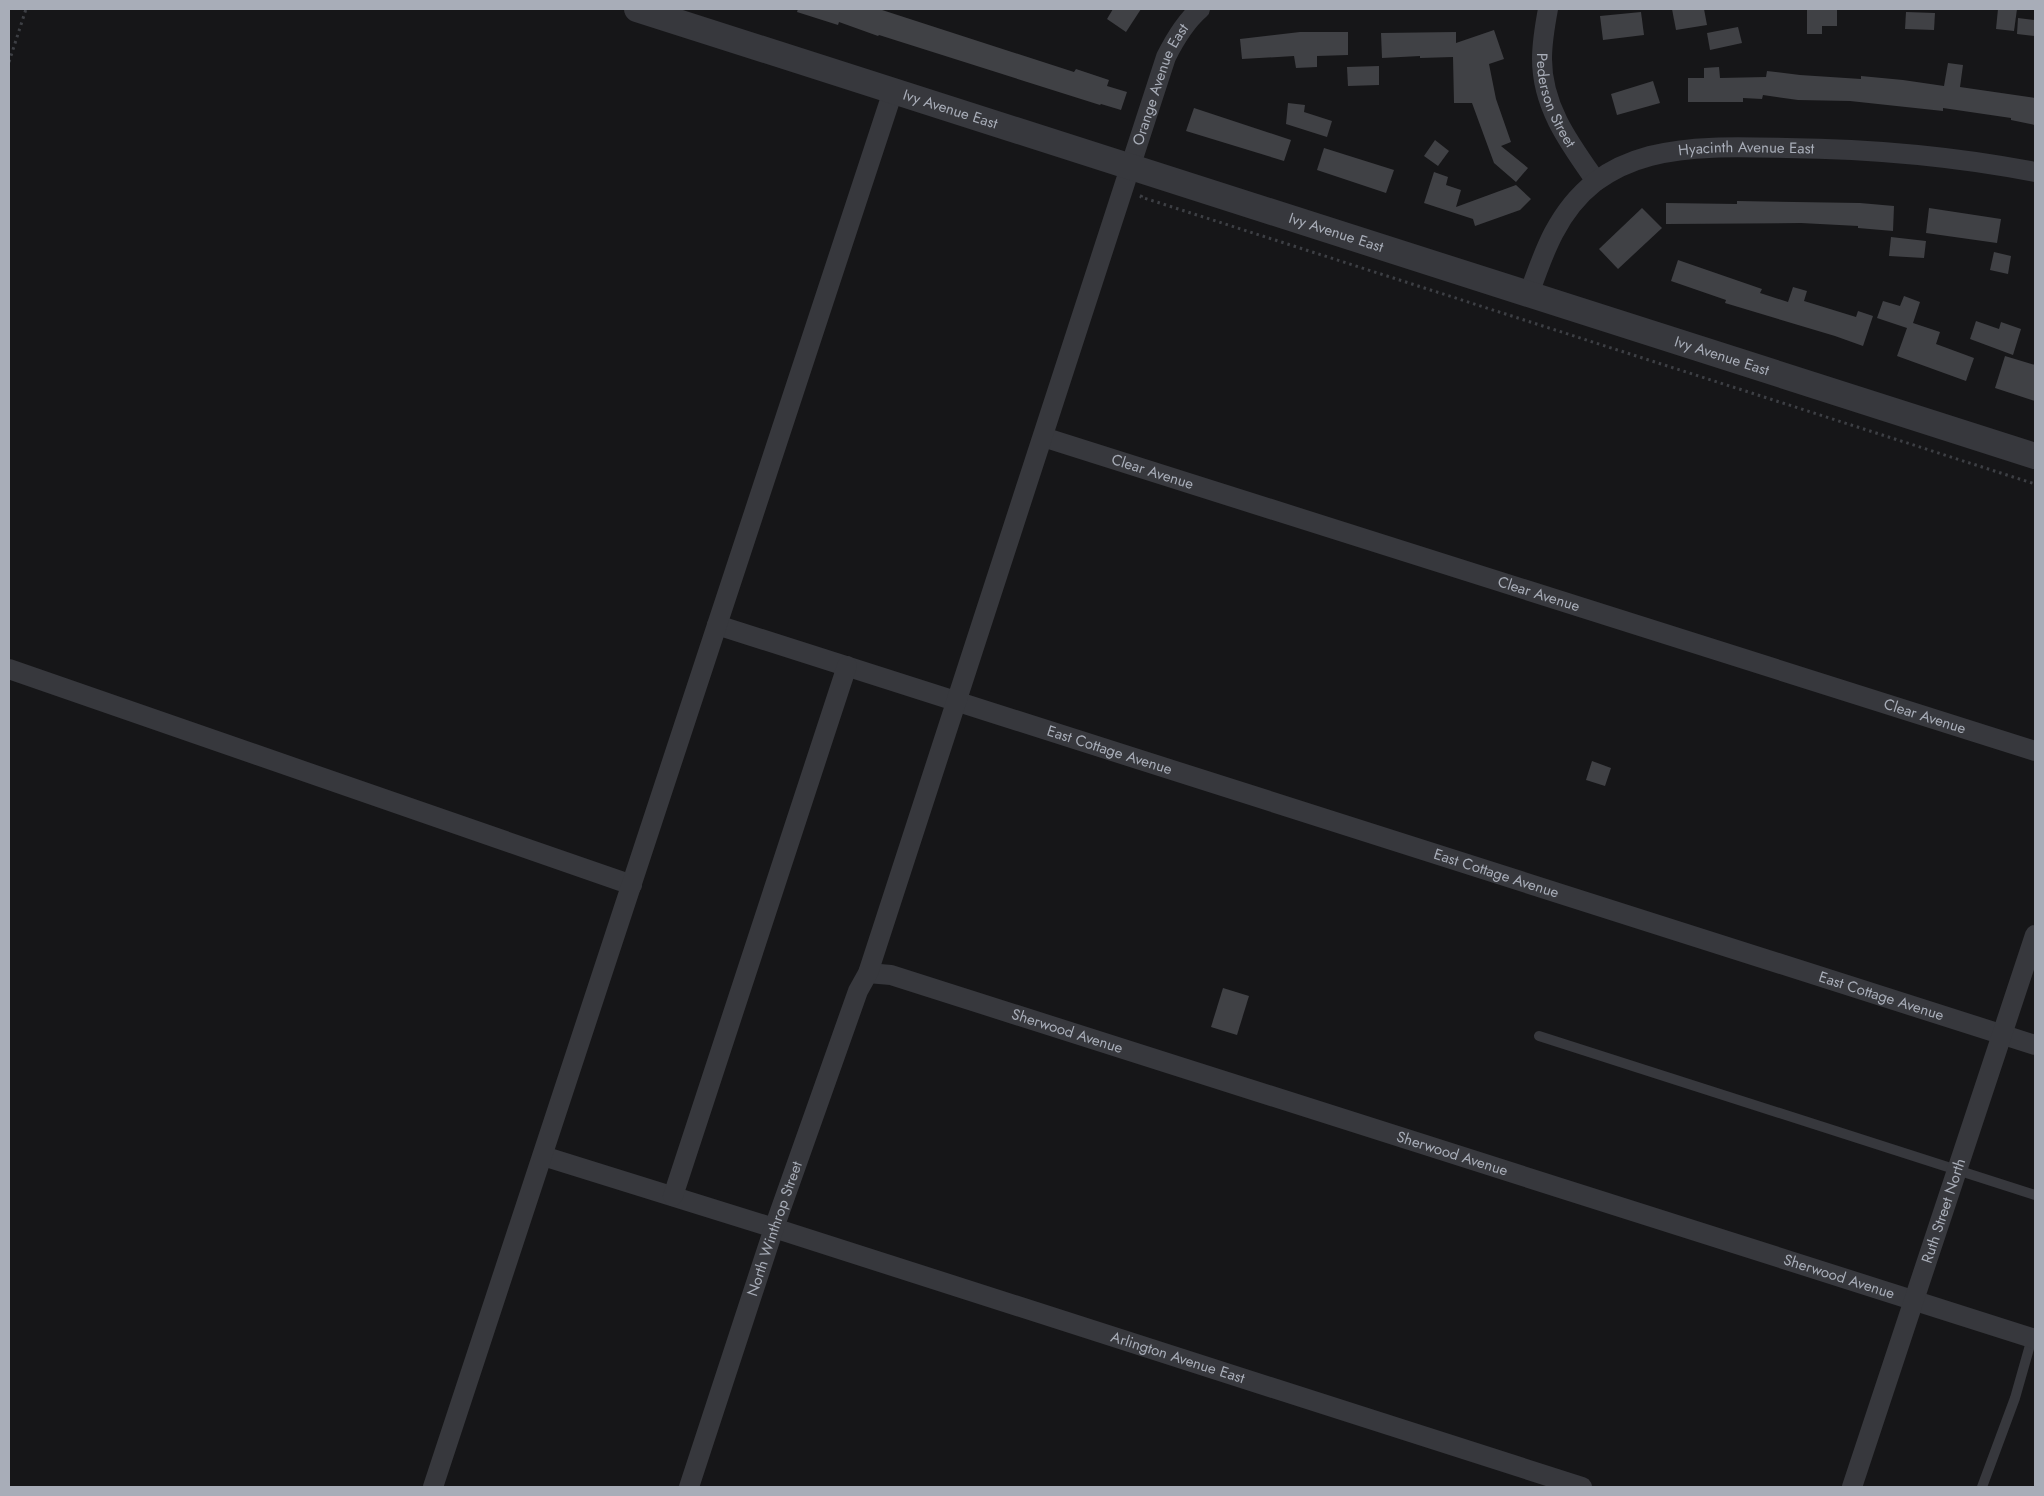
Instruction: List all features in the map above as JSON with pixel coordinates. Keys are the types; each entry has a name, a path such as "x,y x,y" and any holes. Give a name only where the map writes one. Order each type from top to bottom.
{"street":[{"name":"Ivy Avenue East","path":"637,9 2035,456"},
{"name":"Orange Avenue East","path":"957,701 1166,57 1175,38 1191,17 1200,9"},
{"name":"Pederson Street","path":"1548,9 1542,61 1545,88 1553,114 1566,138 1596,181"},
{"path":"434,1487 893,91"},
{"name":"Hyacinth Avenue East","path":"1530,294 1546,246 1559,221 1575,200 1596,181 1625,165 1650,156 1705,149 1759,147 1847,149 1935,156 2035,172"},
{"name":"Clear Avenue","path":"1042,437 2035,751"},
{"name":"East Cottage Avenue","path":"717,625 2035,1045"},
{"path":"673,1196 847,666"},
{"path":"9,669 632,884"},
{"name":"North Winthrop Street","path":"689,1487 774,1228 858,991 868,973 957,701"},
{"name":"Ruth Street North","path":"1852,1487 2035,935"},
{"name":"Sherwood Avenue","path":"868,973 890,975 2034,1338"},
{"name":"Arlington Avenue East","path":"543,1156 774,1228 1582,1487"}],"lane":[{"path":"1539,1036 2035,1195"},
{"path":"1982,1487 2016,1398 2034,1338"}],"path":[{"path":"9,62 26,9"},
{"path":"1145,188 1141,197 2035,484"}],"building":[{"path":"798,9 879,9 1074,72 1076,69 1109,80 1107,86 1127,92 1121,110 1100,105 878,36 839,22 838,25 797,12"},
{"path":"1113,9 1141,9 1126,32 1107,19"},
{"path":"1672,9 1704,9 1707,25 1676,30"},
{"path":"1807,9 1837,9 1837,26 1822,26 1822,34 1807,34"},
{"path":"1998,9 2017,9 2014,31 1996,29"},
{"path":"1641,12 1644,35 1603,40 1600,16"},
{"path":"1906,12 1935,13 1934,30 1905,29"},
{"path":"2018,18 2035,20 2035,36 2017,34"},
{"path":"1738,27 1742,43 1710,50 1707,33"},
{"path":"1494,30 1504,59 1489,64 1496,99 1511,142 1501,146 1528,168 1516,182 1494,163 1472,103 1454,103 1453,57 1382,58 1381,33 1456,32 1456,43"},
{"path":"1300,32 1348,32 1348,55 1317,56 1317,67 1296,68 1294,56 1242,59 1240,39"},
{"path":"1948,63 1963,65 1960,87 2035,98 2035,125 2011,120 2011,118 1943,108 1943,111 1850,101 1798,100 1763,95 1762,99 1743,98 1743,102 1688,102 1688,78 1704,78 1704,68 1719,67 1720,78 1766,77 1767,71 1861,79 1861,76 1944,86"},
{"path":"1379,66 1379,85 1348,86 1347,67"},
{"path":"1653,81 1660,103 1617,115 1611,94"},
{"path":"1288,103 1305,105 1304,112 1332,121 1327,137 1286,124"},
{"path":"1194,108 1291,140 1284,161 1186,131"},
{"path":"1435,140 1449,151 1438,166 1424,156"},
{"path":"1324,148 1394,170 1386,193 1317,170"},
{"path":"1434,172 1448,177 1446,185 1461,190 1456,207 1516,185 1531,199 1520,210 1475,226 1473,219 1424,203"},
{"path":"1737,201 1860,203 1894,206 1893,231 1858,228 1858,226 1801,223 1666,224 1666,203 1737,204"},
{"path":"1642,208 1662,228 1618,269 1599,249"},
{"path":"1929,208 2001,219 1997,243 1926,233"},
{"path":"1891,237 1926,241 1924,258 1889,256"},
{"path":"1994,252 2011,256 2008,274 1990,270"},
{"path":"1678,260 1762,289 1760,293 1788,302 1793,287 1807,291 1804,301 1856,317 1858,311 1873,316 1863,346 1725,303 1726,300 1671,281"},
{"path":"1904,296 1920,302 1913,323 1940,332 1936,344 1974,358 1966,381 1897,356 1907,328 1877,318 1883,301 1900,306"},
{"path":"1976,321 1999,329 2001,322 2021,329 2013,355 1970,339"},
{"path":"2005,356 2035,365 2035,401 1995,388"},
{"path":"1592,761 1611,768 1605,786 1586,780"},
{"path":"1223,988 1249,996 1237,1035 1211,1027"}]}
